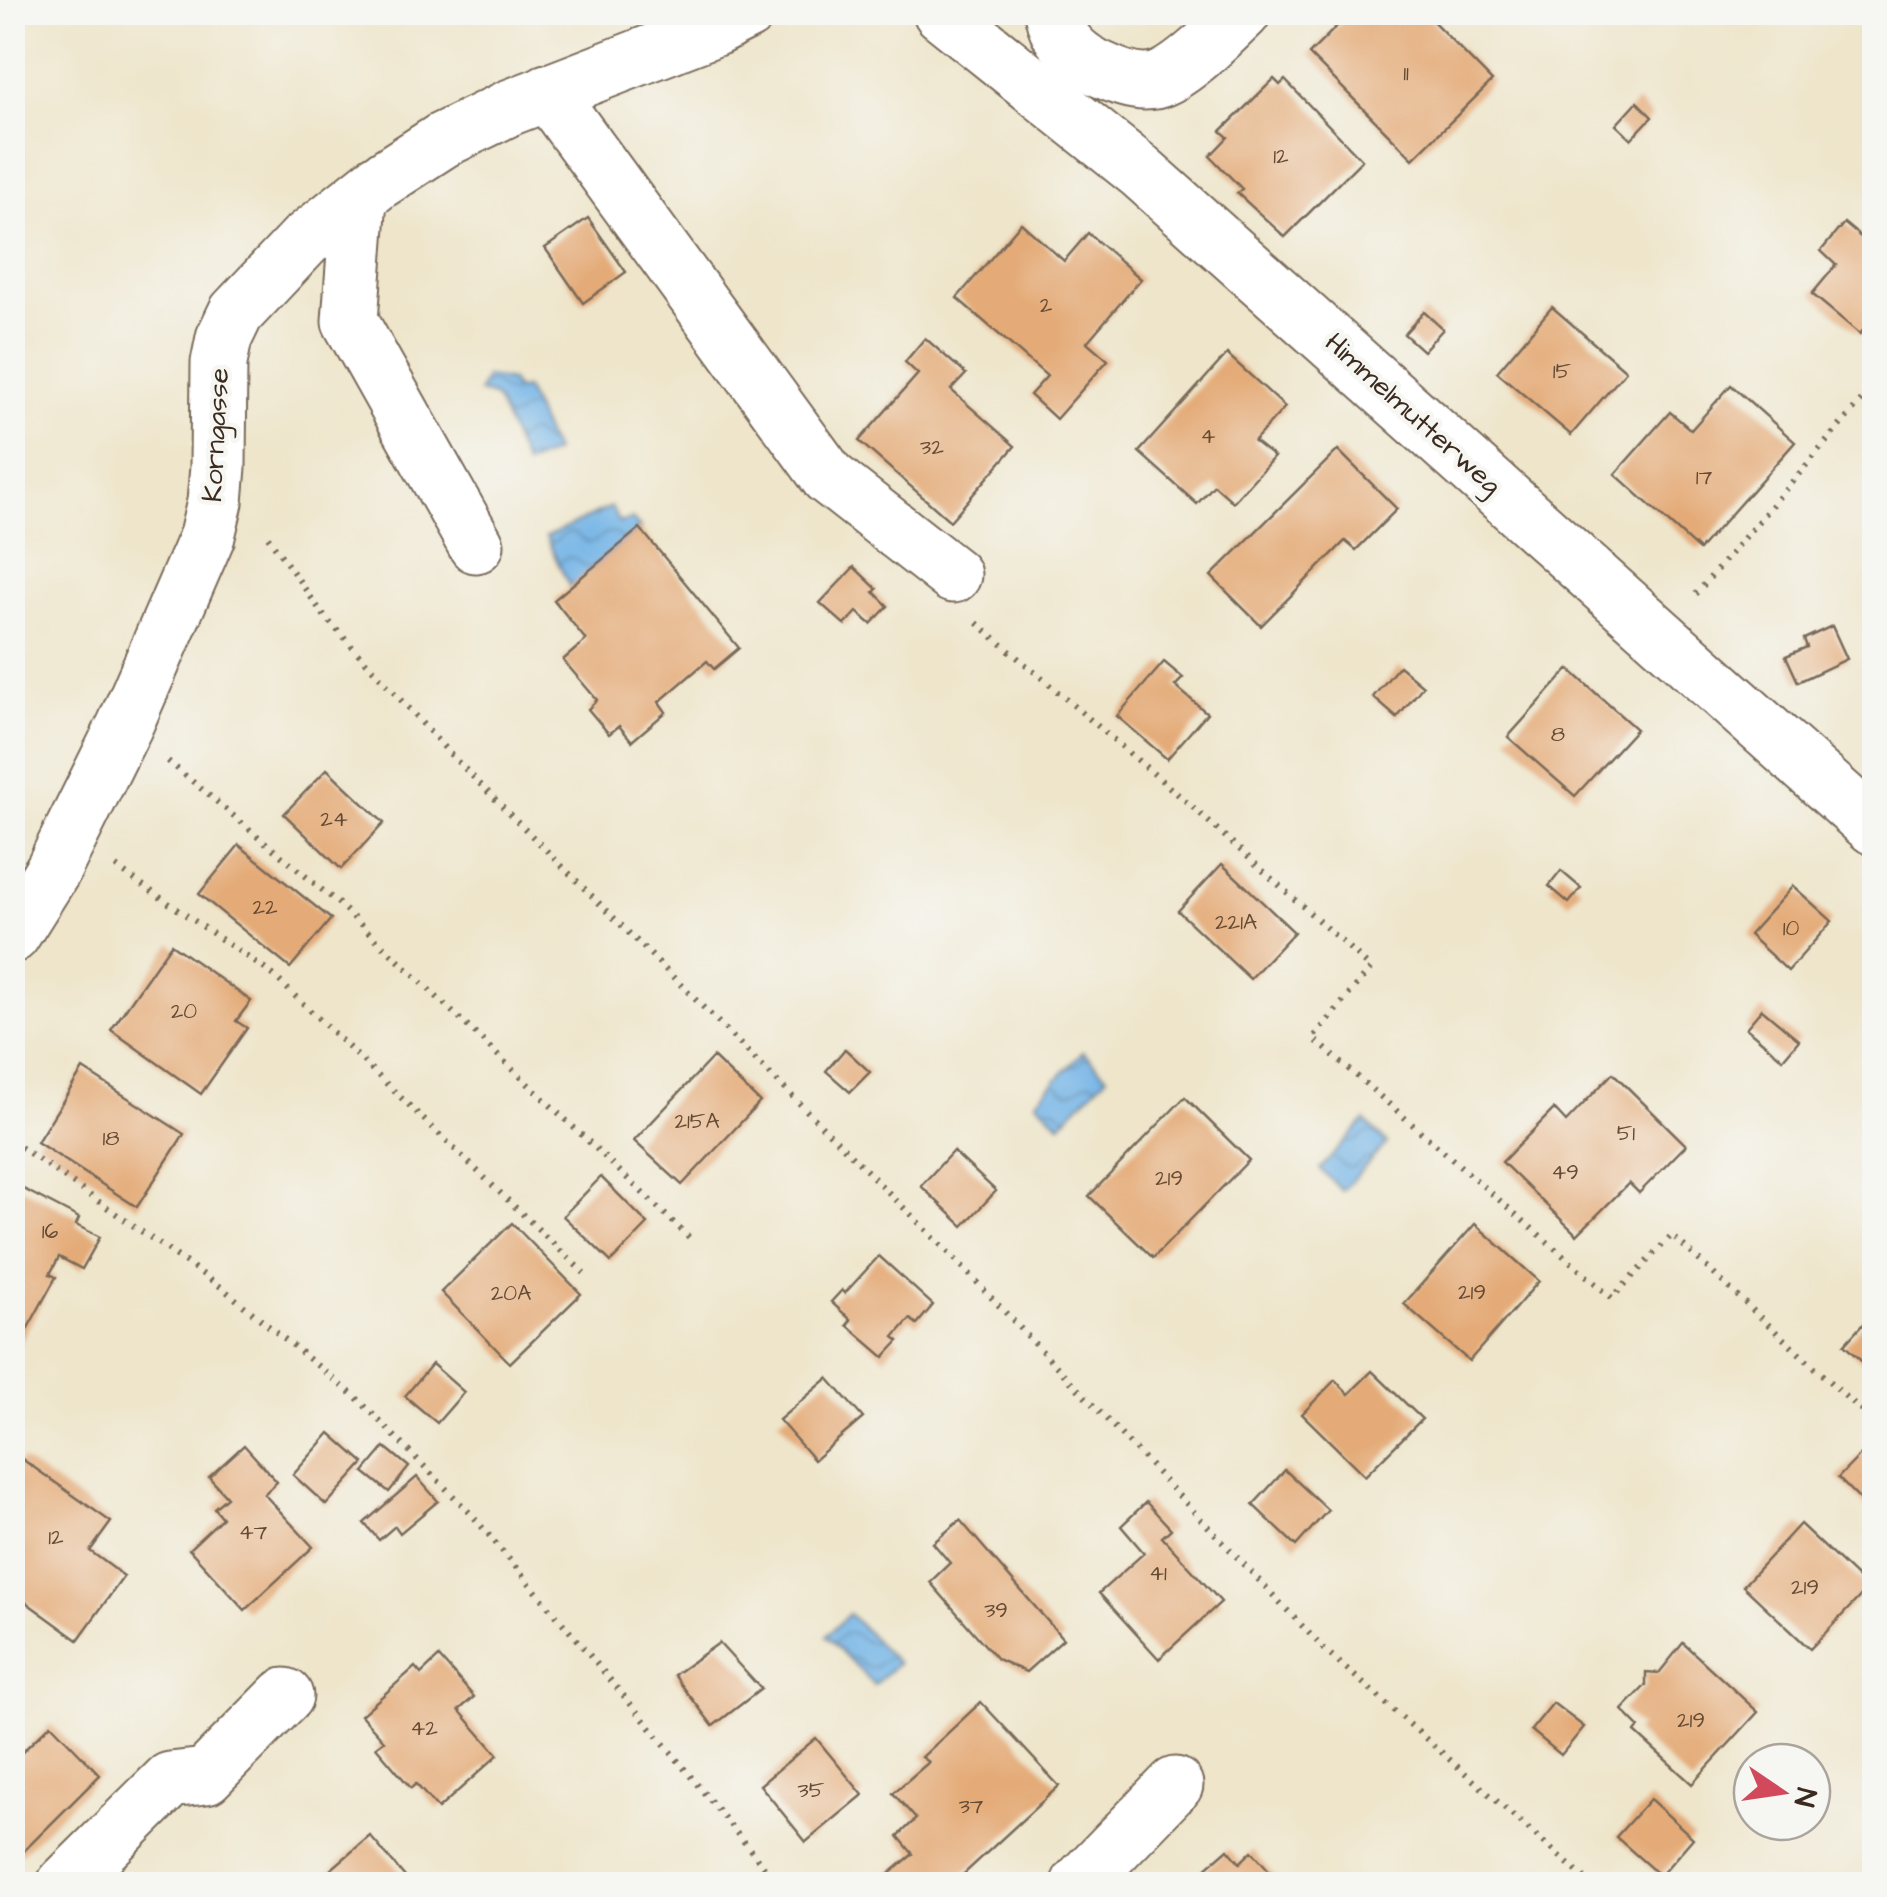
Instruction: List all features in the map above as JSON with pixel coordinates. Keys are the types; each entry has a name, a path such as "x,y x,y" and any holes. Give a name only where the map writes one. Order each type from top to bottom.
{"street":[{"name":"Korngasse","path":"12,935 53,870 125,724 206,536 218,467 219,363 224,338 236,313 305,240 378,182 443,140 548,92 747,12"},
{"name":"Himmelmutterweg","path":"942,12 1141,172 1874,827"},
{"path":"1052,12 1056,29 1070,49 1112,75 1137,82 1156,81 1172,74 1242,12"},
{"path":"548,92 828,477 953,575"},
{"path":"358,198 350,321 476,545"},
{"path":"64,1884 170,1780 206,1776 285,1696"},
{"path":"1079,1884 1174,1785"}],"path":[{"path":"1660,636 1874,386"},
{"path":"218,467 324,617 451,755 952,1256 1323,1648 1591,1884"},
{"path":"953,575 942,593 1188,803 1371,968 1313,1038 1612,1298 1672,1235 1874,1423"},
{"path":"125,724 339,904 692,1240"},
{"path":"70,835 272,974 584,1273"},
{"path":"12,1140 221,1287 356,1398 472,1515 778,1884"}],"water":[{"path":"486,377 511,381 517,391 525,388 554,452 525,465 497,400 479,392"},
{"path":"611,507 619,523 632,519 640,528 570,588 546,537"},
{"path":"1083,1052 1107,1076 1060,1124 1036,1101"},
{"path":"1365,1121 1387,1143 1342,1191 1320,1169"},
{"path":"849,1614 897,1663 874,1685 826,1636"}],"building":[{"path":"1351,12 1424,12 1492,81 1413,159 1309,54"},
{"path":"1274,79 1280,85 1285,80 1362,160 1285,237 1237,193 1242,189 1210,156 1228,137 1221,131"},
{"path":"1637,102 1652,117 1631,139 1616,125"},
{"path":"588,218 626,272 583,303 545,248"},
{"path":"1021,223 1064,261 1088,233 1141,279 1087,342 1108,360 1056,419 1030,395 1047,376 957,298"},
{"path":"1844,223 1874,248 1874,317 1860,334 1812,294 1836,265 1821,251"},
{"path":"1552,307 1626,371 1571,435 1497,372"},
{"path":"1424,312 1443,329 1423,351 1404,334"},
{"path":"925,338 966,374 951,390 1015,446 950,521 859,441 918,374 905,362"},
{"path":"1227,354 1285,407 1254,441 1274,457 1233,502 1214,485 1197,504 1139,452"},
{"path":"1731,385 1795,442 1699,550 1615,474 1670,412 1691,430"},
{"path":"1338,450 1397,509 1356,550 1345,541 1261,626 1211,576"},
{"path":"640,528 739,648 714,669 707,661 659,702 666,712 632,741 619,726 609,734 588,709 597,700 563,660 586,640 554,600"},
{"path":"854,567 888,606 871,624 857,612 845,625 820,603"},
{"path":"1832,626 1847,659 1798,682 1786,656 1807,647 1804,639"},
{"path":"1164,662 1183,678 1175,686 1207,713 1167,759 1117,716"},
{"path":"1399,666 1423,686 1397,718 1373,697"},
{"path":"1569,669 1636,729 1575,796 1508,737"},
{"path":"327,769 384,823 341,869 284,814"},
{"path":"239,845 331,919 290,968 199,894"},
{"path":"1222,864 1294,932 1250,979 1178,911"},
{"path":"1561,871 1581,888 1569,903 1549,886"},
{"path":"1793,886 1832,921 1788,971 1749,935"},
{"path":"171,944 251,1001 236,1021 247,1028 201,1094 111,1030"},
{"path":"1762,1009 1799,1040 1783,1059 1746,1028"},
{"path":"845,1049 870,1072 850,1092 826,1071"},
{"path":"713,1057 760,1102 682,1185 634,1141"},
{"path":"83,1069 184,1134 137,1207 37,1142"},
{"path":"1613,1073 1686,1145 1639,1193 1629,1183 1577,1235 1502,1162 1554,1109 1566,1122"},
{"path":"1185,1097 1249,1160 1153,1258 1089,1196"},
{"path":"953,1151 996,1191 963,1226 921,1186"},
{"path":"601,1177 648,1224 611,1262 563,1216"},
{"path":"12,1183 79,1218 76,1225 100,1237 82,1269 59,1257 50,1274 56,1277 12,1357"},
{"path":"512,1223 581,1294 510,1363 441,1292"},
{"path":"1475,1224 1539,1281 1469,1361 1404,1304"},
{"path":"879,1256 933,1305 917,1324 910,1319 894,1337 899,1341 884,1357 847,1325 851,1320 831,1302 842,1290 845,1293"},
{"path":"1874,1312 1874,1373 1844,1345"},
{"path":"432,1364 464,1392 437,1423 405,1396"},
{"path":"1372,1371 1422,1419 1365,1476 1302,1414 1335,1380 1349,1394"},
{"path":"828,1378 863,1418 814,1460 779,1420"},
{"path":"330,1433 364,1463 326,1505 293,1475"},
{"path":"244,1445 277,1482 264,1494 313,1547 245,1610 189,1549 222,1518 214,1508 227,1497 209,1477"},
{"path":"385,1447 409,1467 389,1492 364,1472"},
{"path":"1868,1447 1874,1453 1871,1511 1838,1478"},
{"path":"22,1459 111,1522 90,1551 124,1576 78,1640 12,1592 12,1473"},
{"path":"1285,1470 1328,1510 1296,1546 1253,1505"},
{"path":"417,1477 438,1501 400,1533 395,1526 379,1540 364,1523"},
{"path":"1146,1502 1171,1529 1162,1537 1221,1602 1159,1659 1099,1593 1144,1553 1121,1526"},
{"path":"960,1520 1063,1639 1026,1672 997,1659 930,1582 950,1563 933,1543"},
{"path":"1800,1524 1868,1588 1810,1649 1743,1586"},
{"path":"719,1643 761,1689 713,1726 674,1675"},
{"path":"1683,1643 1758,1712 1692,1784 1635,1732 1639,1727 1622,1710 1646,1685 1646,1672 1659,1673"},
{"path":"439,1657 474,1697 459,1710 498,1755 438,1809 416,1784 411,1788 376,1747 384,1741 361,1715 415,1667 421,1674"},
{"path":"981,1702 1059,1786 953,1884 877,1884 913,1854 898,1836 916,1819 893,1793 929,1762 922,1757"},
{"path":"1553,1703 1584,1727 1561,1755 1531,1730"},
{"path":"51,1724 100,1775 16,1859 12,1855 12,1762"},
{"path":"816,1738 863,1795 806,1842 760,1785"},
{"path":"1650,1799 1693,1838 1660,1876 1616,1837"},
{"path":"370,1836 411,1884 314,1884"},
{"path":"1228,1849 1240,1863 1252,1851 1281,1884 1188,1884"}]}
